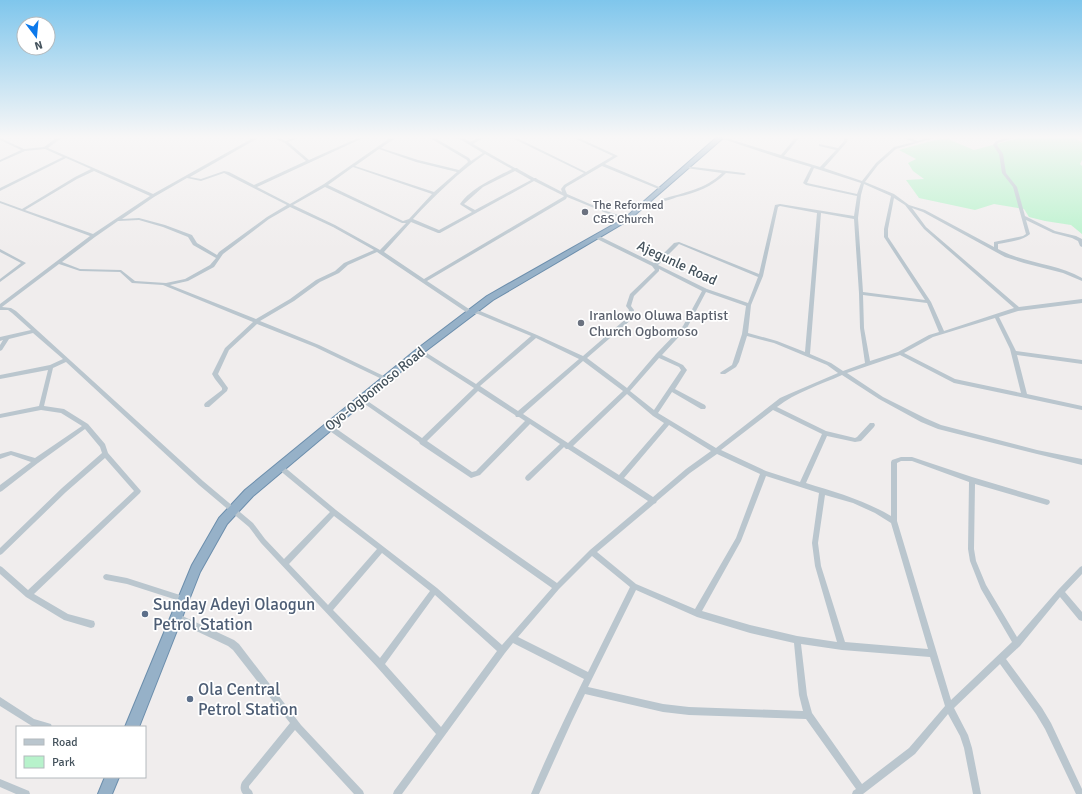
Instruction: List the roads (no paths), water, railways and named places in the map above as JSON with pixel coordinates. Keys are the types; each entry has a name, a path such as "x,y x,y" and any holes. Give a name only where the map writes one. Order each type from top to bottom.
{"highway":[{"name":"Oyo-Ogbomoso Road","path":"132,726 196,569 224,521 249,493 420,351 471,313 502,291 597,237 627,218 678,175"},
{"path":"105,794 112,778"}],"street":[{"path":"0,190 30,175"},
{"path":"22,210 82,175"},
{"path":"107,175 153,196"},
{"path":"190,175 153,196 116,220 3,300 0,307 14,312 201,483 251,525 263,541 380,664 441,733"},
{"path":"187,177 201,180 215,175"},
{"path":"232,175 291,206 334,226 379,251 471,313 478,312 584,359 655,414 716,451 764,472 865,506 894,521"},
{"path":"253,187 278,175"},
{"path":"58,262 80,270 121,271 129,280 138,283 164,284 179,282 193,277 212,266 226,249 268,218 291,206 339,175"},
{"path":"379,175 434,194"},
{"path":"207,405 224,391 225,388 215,374 227,349 257,321 292,300 318,281 337,272 346,264 379,251 454,175"},
{"path":"475,212 462,204 464,201 482,186 504,175"},
{"path":"528,175 586,205 627,218"},
{"path":"424,281 565,198 564,186 583,175"},
{"path":"629,175 662,189"},
{"path":"663,200 706,186 722,175"},
{"path":"809,175 805,183 806,184 859,195"},
{"path":"841,175 863,182 894,195 907,204 924,211 996,250 1018,260 1069,273 1082,280"},
{"path":"868,175 863,182 859,195 856,218 862,328 868,364"},
{"path":"996,250 996,243 1028,235 1015,187 1006,175"},
{"path":"325,185 403,222 411,220 439,232 535,179"},
{"path":"894,195 886,229 886,237 929,302 942,333"},
{"path":"0,202 93,236"},
{"path":"907,204 925,228 1018,309"},
{"path":"723,373 734,366 736,362 744,334 749,305 761,276 776,206 780,205 856,218"},
{"path":"807,354 819,212"},
{"path":"1024,217 1054,232 1074,237 1080,240 1082,246"},
{"path":"116,220 139,219 164,226 190,236 195,244 218,257"},
{"name":"Ajegunle Road","path":"597,237 705,290 749,305"},
{"path":"518,415 630,318 632,310 628,306 632,295 657,270 654,266 676,244 679,243 761,276"},
{"path":"0,250 24,264 0,281"},
{"path":"164,284 317,346 386,379"},
{"path":"528,478 627,391 658,354 688,322 705,290"},
{"path":"861,293 929,302"},
{"path":"397,794 502,650 557,587 592,552 688,471 791,395 842,373 900,353 931,336 1018,309 1082,300"},
{"path":"996,316 1014,353 1024,395"},
{"path":"0,338 7,338 33,331"},
{"path":"744,334 775,342 829,364 881,398 923,420 940,427 1082,462"},
{"path":"422,442 478,388 477,386 535,336"},
{"path":"0,349 7,338"},
{"path":"420,351 654,501"},
{"path":"900,353 954,381 1082,408"},
{"path":"1014,353 1082,362"},
{"path":"655,414 684,370 658,354"},
{"path":"0,377 51,367 66,360"},
{"path":"41,408 51,367"},
{"path":"671,389 703,408"},
{"path":"361,399 471,476 478,473 529,421"},
{"path":"0,416 41,408 62,412 86,426 103,446 105,454 138,491 28,595"},
{"path":"773,408 825,433 859,439 872,425"},
{"path":"620,478 668,422"},
{"path":"0,489 36,461 86,426"},
{"path":"329,427 557,587"},
{"path":"802,485 825,433"},
{"path":"0,457 11,452 36,461"},
{"path":"0,552 64,490 105,454"},
{"path":"978,794 966,742 949,707 894,521 894,462 901,459 912,459 972,480 1047,502"},
{"path":"280,467 334,512 435,590 502,650"},
{"path":"697,613 739,539 764,472"},
{"path":"972,480 972,561 983,587 1018,643"},
{"path":"822,492 815,552 842,646"},
{"path":"285,563 334,512"},
{"path":"329,609 382,549"},
{"path":"592,552 634,586 697,613 750,629 797,640 842,646 933,653"},
{"path":"0,569 28,595 67,617 91,624"},
{"path":"797,640 803,695 808,715 859,792 912,751 949,707 1018,643 1060,592 1082,569"},
{"path":"106,577 127,581 183,599"},
{"path":"535,794 582,690 634,586"},
{"path":"380,664 435,590"},
{"path":"1060,592 1082,617"},
{"path":"176,617 231,643 236,647 294,723 360,794"},
{"path":"512,638 589,677"},
{"path":"1001,659 1039,711 1080,794"},
{"path":"582,690 663,708 689,711 808,715"},
{"path":"0,701 32,722 45,726"},
{"path":"249,794 245,790 245,785 294,723"},
{"path":"0,783 26,794"}],"place":[{"name":"The Reformed C&S Church","path":"585,212"},
{"name":"Iranlowo Oluwa Baptist Church Ogbomoso","path":"581,323"},
{"name":"Sunday Adeyi Olaogun Petrol Station","path":"145,614"},
{"name":"Ola Central Petrol Station","path":"190,699"}]}
